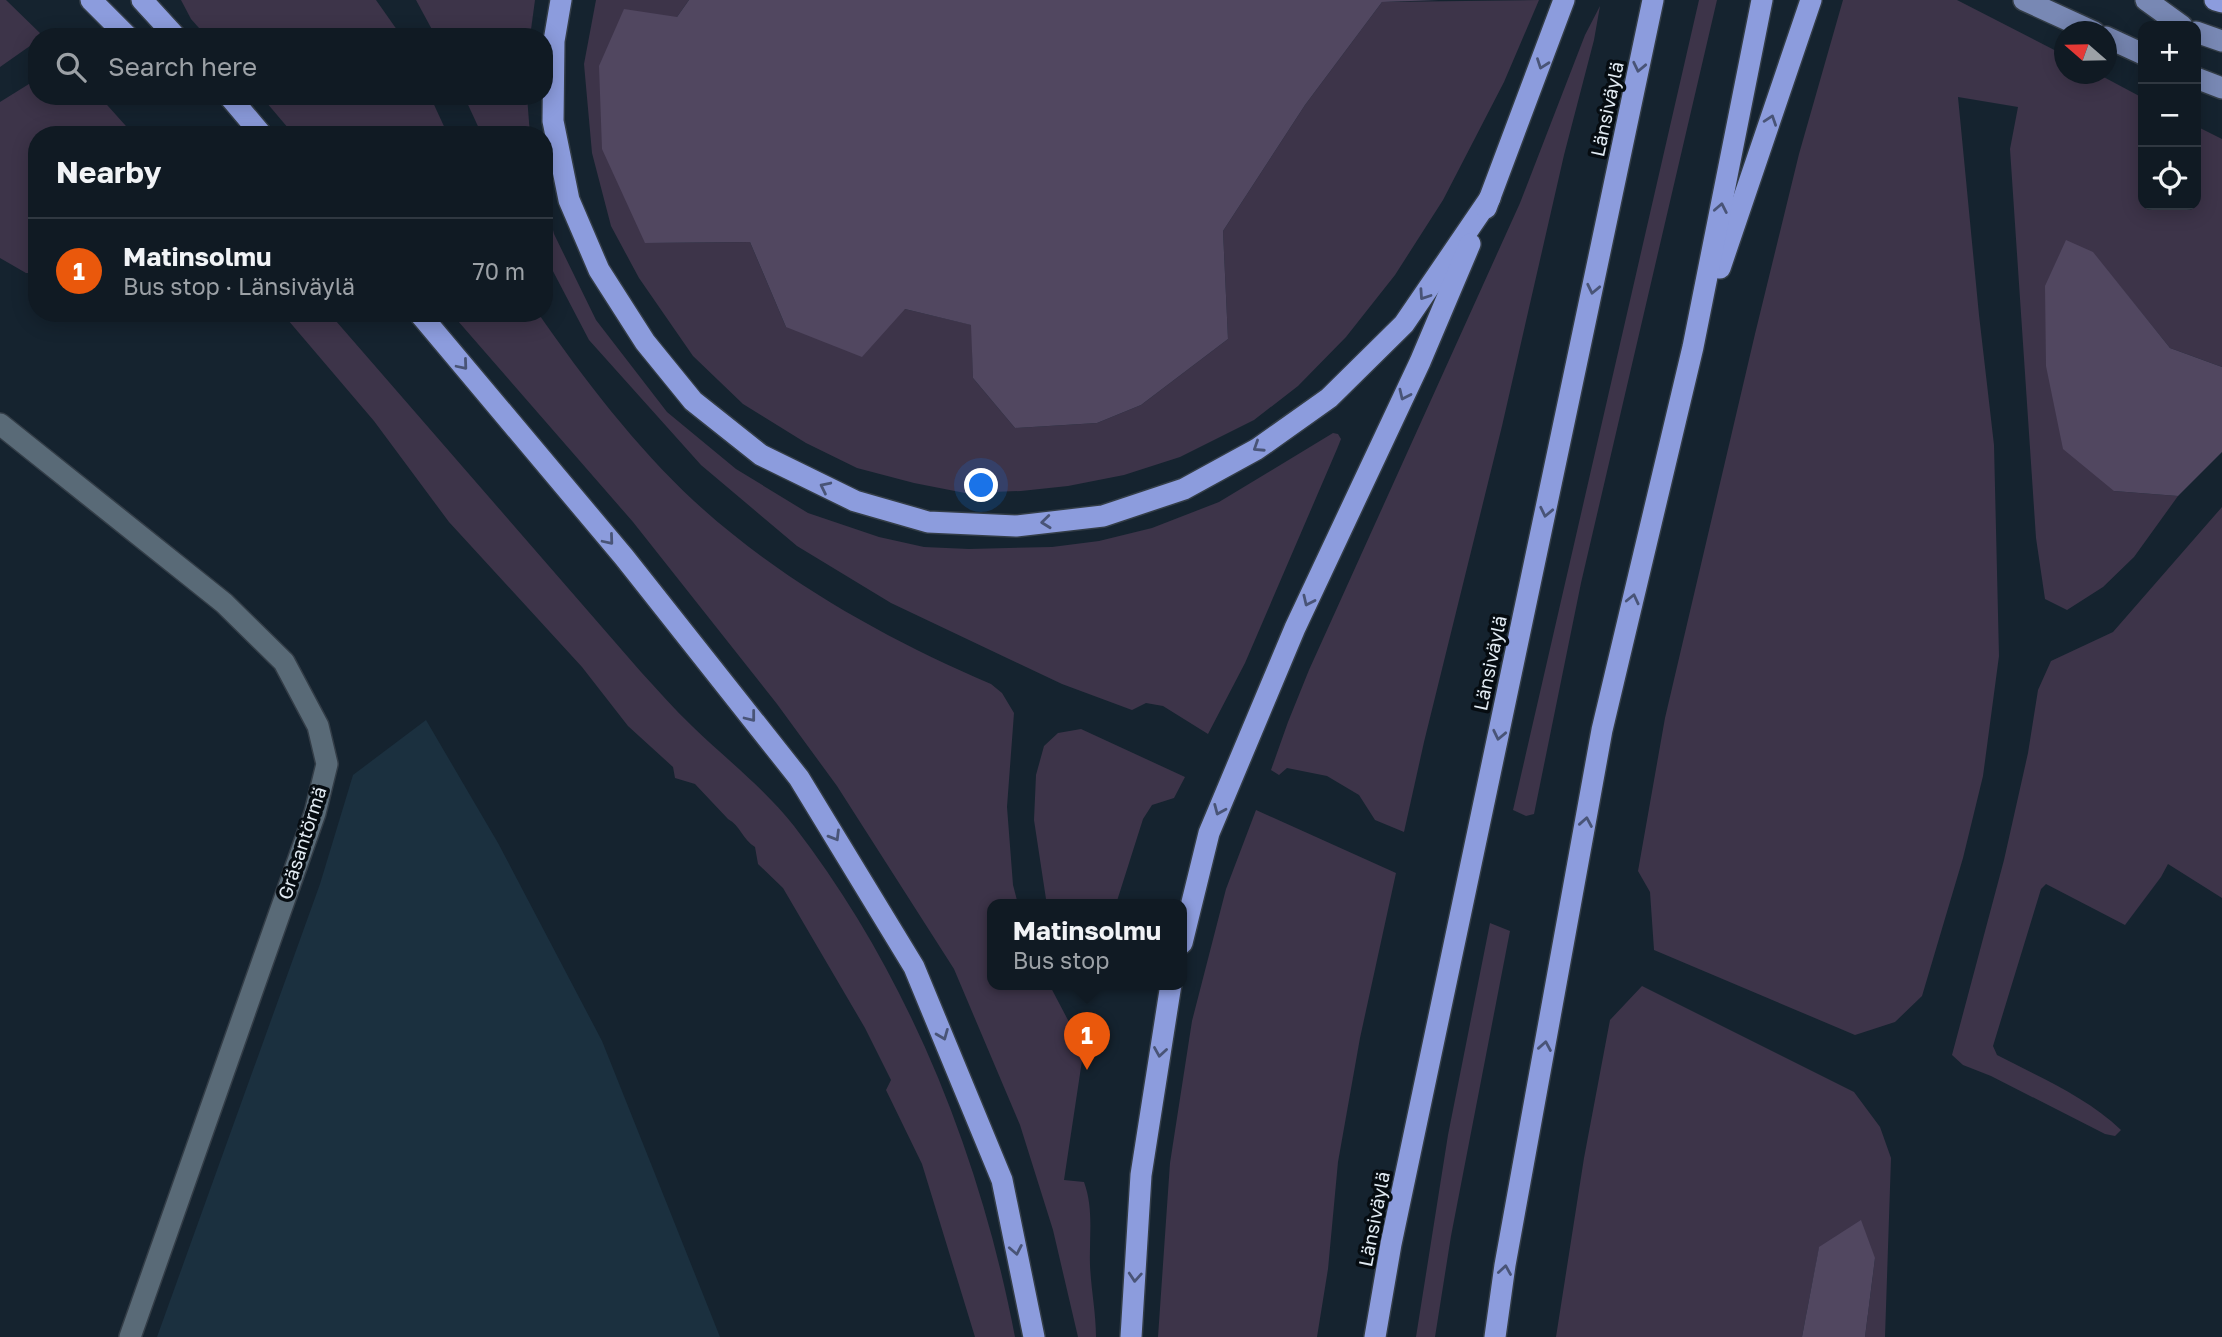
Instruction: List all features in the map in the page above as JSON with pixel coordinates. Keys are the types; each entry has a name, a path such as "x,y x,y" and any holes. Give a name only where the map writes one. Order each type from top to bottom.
{"highway":[{"path":"91,0 119,28"},
{"path":"142,0 168,28"},
{"path":"561,0 554,41 553,121 569,200 599,270 645,342 693,401 761,455 855,501 928,522 1016,526 1103,516 1184,489 1257,449 1329,398 1404,324 1490,198"},
{"path":"1187,919 1209,833 1295,628 1420,362 1490,198 1564,0"},
{"name":"Länsiväylä","path":"1375,1337 1394,1231 1653,0"},
{"path":"1495,1337 1505,1265 1602,730 1693,347 1762,0"},
{"path":"2215,0 2222,2"},
{"path":"1693,347 1808,8"},
{"path":"228,105 248,118"},
{"path":"237,105 255,126"},
{"path":"427,322 624,557 799,778 914,967 1002,1181 1034,1337"},
{"path":"1132,1337 1141,1175 1170,990"}],"main road":[{"path":"2024,0 2070,21"},
{"path":"2146,0 2175,21"},
{"path":"2201,34 2222,41"},
{"path":"2117,42 2138,52"},
{"path":"2201,80 2222,88"}],"street":[{"name":"Gräsantörmä","path":"0,424 224,603 284,662 318,726 327,764 315,813 130,1337"}],"shaded area":[{"path":"0,0 6,0 35,28 28,28 28,47 0,67"},
{"path":"181,0 376,0 396,28 199,28"},
{"path":"416,0 535,0 531,28 431,28"},
{"path":"596,0 689,0 677,17 645,243 750,242 786,327 905,309 972,325 973,378 1015,428 1097,423 1141,405 1228,339 1223,231 1305,105 1382,2 1539,0 1504,82 1443,200 1395,275 1346,337 1298,386 1254,420 1180,457 1124,475 1068,486 965,493 857,468 806,443 743,404 693,356 639,278 611,226 592,153 584,64"},
{"path":"689,0 1439,0 1382,2 1305,105 1223,231 1228,339 1141,405 1097,423 1015,428 973,378 971,325 905,309 862,357 786,327 750,242 645,243 602,149 599,66 624,9 677,17"},
{"path":"1699,0 1717,0 1581,583 1534,814 1526,816 1513,810"},
{"path":"1843,0 1957,0 2054,50 2054,84 2117,84 2138,95 2138,210 2201,210 2201,128 2222,139 2222,367 2170,348 2092,252 2114,491 2178,496 2134,557 2103,587 2067,610 2045,599 2036,538 2010,149 2018,107 1958,97 1994,445 1999,656 1983,776 1963,858 1922,996 1895,1022 1855,1035 1654,950 1650,892 1638,871 1665,718 1799,154"},
{"path":"1600,6 1404,832 1375,820 1359,795 1327,776 1287,768 1279,775 1271,770 1309,670 1520,203 1585,35"},
{"path":"28,85 28,105 107,105 126,126 28,126 28,273 0,258 0,102"},
{"path":"269,105 434,105 444,126 286,126"},
{"path":"468,105 528,105 529,126 478,126"},
{"path":"553,230 596,320 667,412 736,469 808,513 879,537 924,547 1052,547 1099,541 1152,528 1219,502 1333,433 1338,434 1341,439 1245,663 1208,734 1163,706 1146,703 1132,710 1062,684 891,603 797,546 701,465 589,340 553,271"},
{"path":"2066,240 2093,252 2170,348 2222,367 2222,452 2178,496 2114,491 2063,449 2046,366 2045,286"},
{"path":"290,322 337,322 641,672 685,720 758,786 782,812 835,883 905,1004 934,1068 982,1201 1015,1337 975,1337 922,1164 886,1090 891,1080 865,1028 783,888 758,864 755,847 695,784 675,778 673,767 628,726 582,667 449,522 374,421"},
{"path":"459,322 544,322 631,435 672,480 727,530 835,605 912,647 991,684 1002,693 1014,713 1007,807 1013,885 1017,899 987,899 987,990 1052,990 1079,1041 1083,1054 1064,1180 1084,1182 1087,1192 1096,1337 1078,1337 1053,1230 1020,1125 954,969 837,786 777,704 633,522"},
{"path":"2222,507 2222,898 2168,864 2125,925 2046,884 2041,889 1993,1046 1997,1055 2062,1088 2108,1118 2121,1130 2115,1136 2105,1134 1991,1076 1963,1065 1952,1055 2004,860 2028,753 2038,690 2051,661 2113,632"},
{"path":"426,720 498,843 602,1041 720,1337 157,1337 320,884 353,775"},
{"path":"1081,729 1185,777 1174,798 1152,805 1143,819 1118,899 1046,899 1034,820 1036,775 1044,746 1058,733"},
{"path":"1256,810 1396,873 1360,1038 1338,1162 1328,1269 1317,1337 1158,1337 1170,1163 1192,1021 1226,889"},
{"path":"1490,923 1510,931 1451,1236 1435,1337 1416,1337 1448,1135"},
{"path":"1642,986 1854,1092 1880,1127 1891,1158 1885,1337 1865,1337 1875,1258 1819,1248 1802,1337 1556,1337 1584,1158 1610,1020"},
{"path":"1861,1220 1875,1258 1865,1337 1802,1337 1819,1247"}],"place":[{"name":"Matinsolmu","path":"1087,1070"}]}
